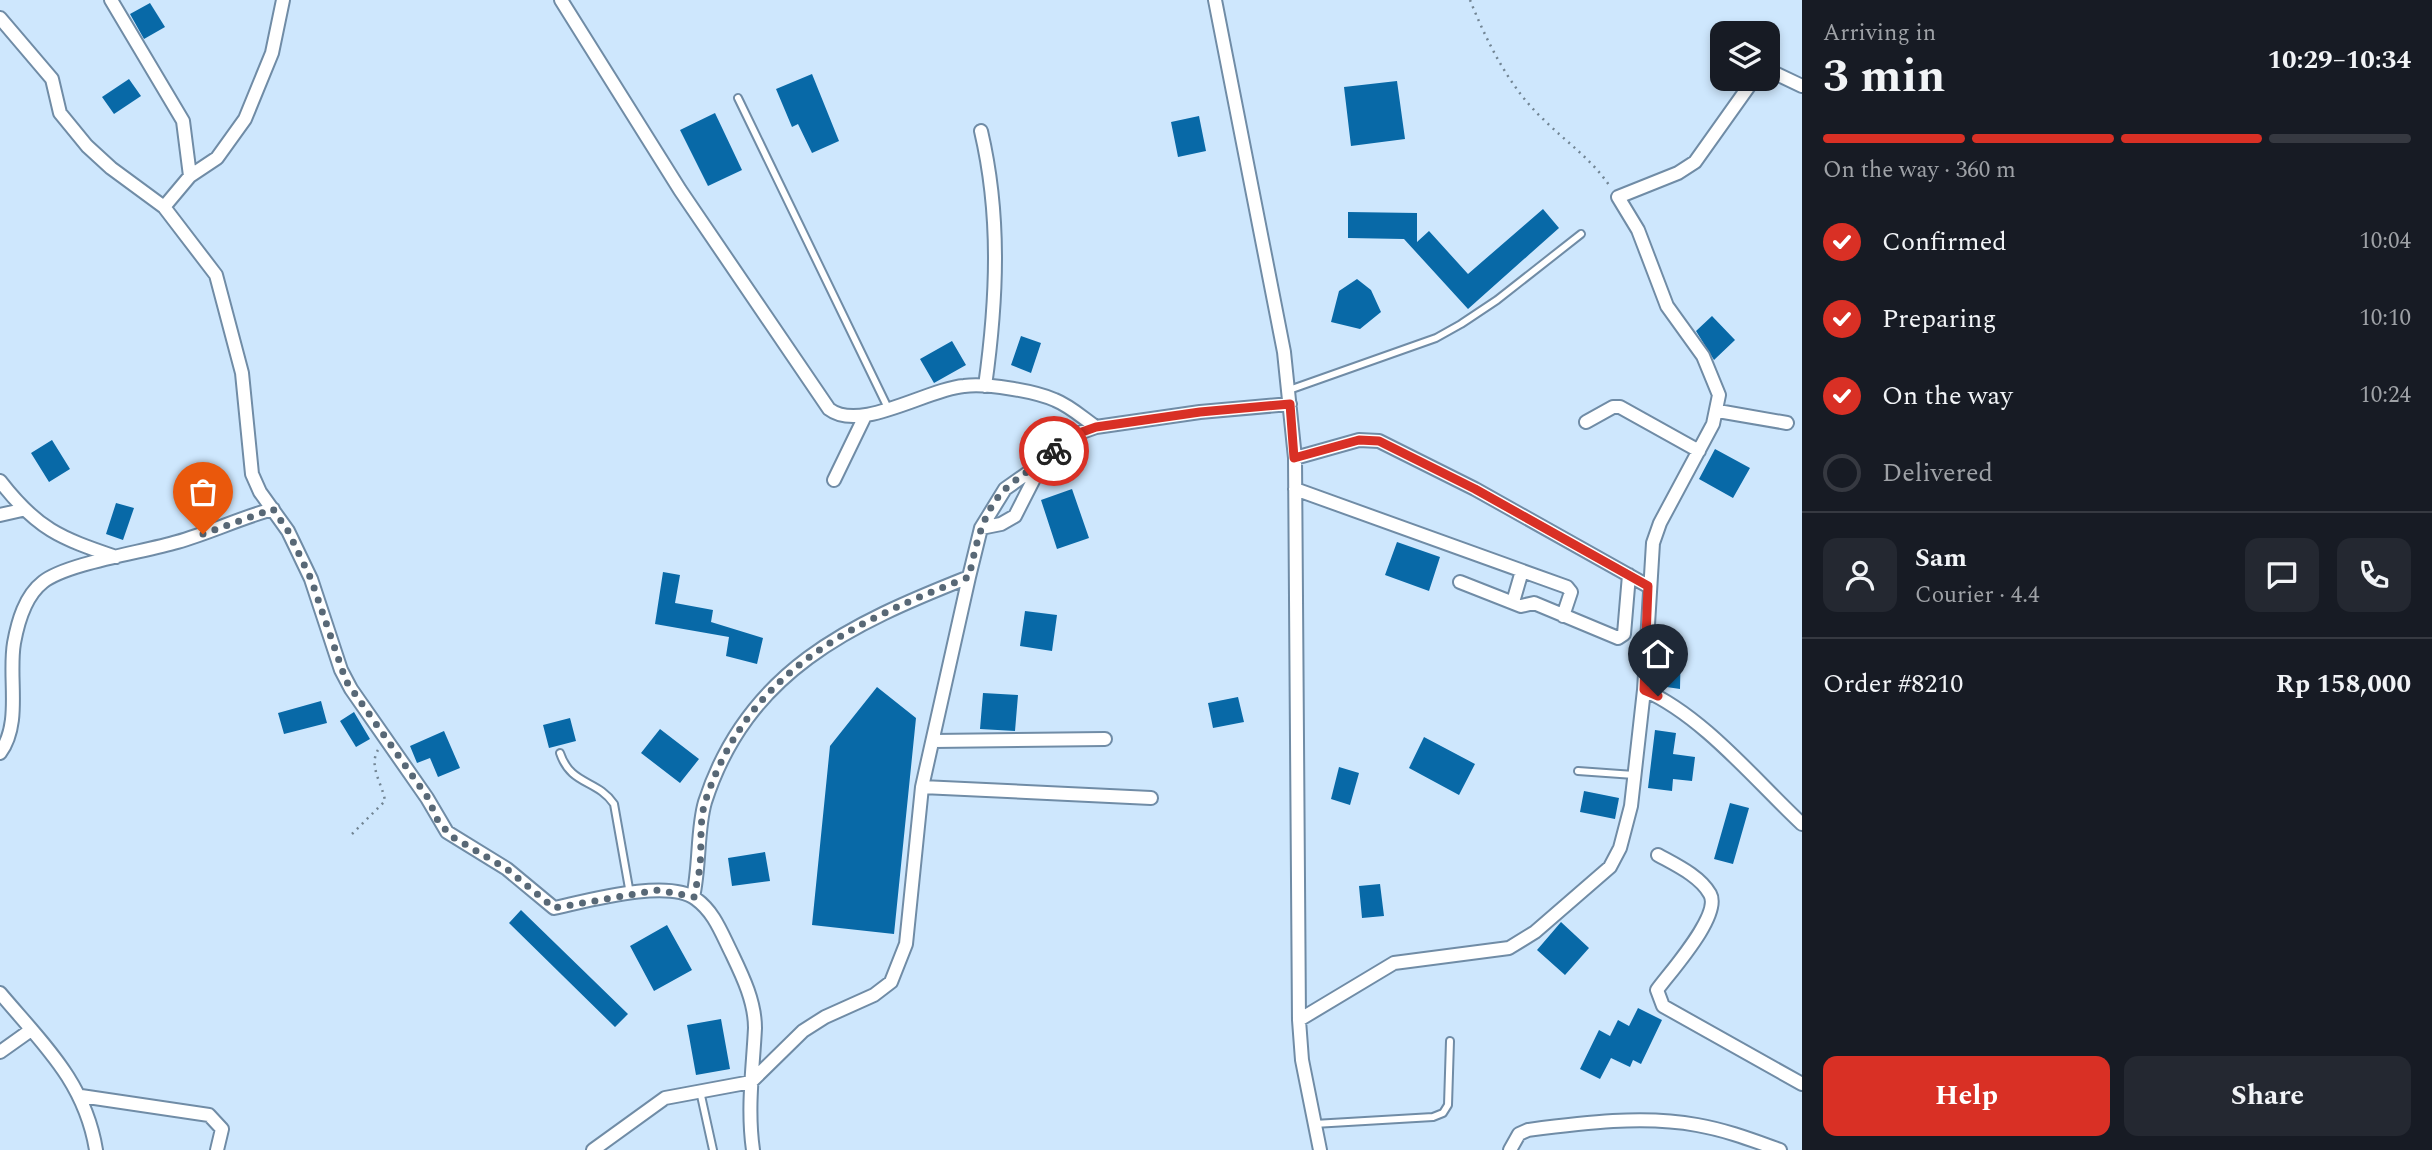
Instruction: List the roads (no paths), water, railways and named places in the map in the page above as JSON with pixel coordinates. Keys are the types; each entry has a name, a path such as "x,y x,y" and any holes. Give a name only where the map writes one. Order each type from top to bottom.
{"street":[{"path":"111,0 183,121 190,176"},
{"path":"164,207 190,176 217,158 245,119 272,53 283,0"},
{"path":"561,0 680,190 821,399 838,415 865,416 944,390 985,386 1052,398 1096,427"},
{"path":"1215,0 1289,390 1295,489 1299,1020 1302,1060 1320,1150"},
{"path":"0,18 52,79 60,113 87,146 111,168 164,207 212,269 220,284 242,373 248,460 260,492 288,531 311,579 341,670 379,731 428,798 447,832 507,869 554,908 630,894 667,891 694,897 711,912 749,993 755,1028 748,1115 752,1150"},
{"path":"1780,76 1802,86"},
{"path":"1299,1020 1394,963 1509,948 1522,941 1610,867 1617,856 1629,814 1634,775 1644,690 1648,586 1655,535 1718,411 1719,395 1710,369 1667,306 1638,230 1618,197 1678,173 1695,162 1745,91"},
{"path":"981,131 993,196 996,250 994,319 985,386"},
{"path":"593,1150 664,1098 751,1082 803,1031 825,1017 874,995 894,976 905,944 922,787 969,577 981,528 1005,489 1042,463 1068,437 1096,427 1200,412 1290,404"},
{"path":"1586,422 1613,407 1620,407 1699,451"},
{"path":"1718,411 1787,423"},
{"path":"834,480 865,416"},
{"path":"1294,458 1359,440 1379,441 1475,489 1648,586"},
{"path":"981,528 1001,524 1016,516 1042,463"},
{"path":"0,481 22,510 64,539 120,558"},
{"path":"1295,489 1571,590 1563,616"},
{"path":"0,753 8,739 12,719 10,672 15,636 31,595 52,576 203,534 273,509"},
{"path":"0,515 22,510"},
{"path":"1513,602 1522,570"},
{"path":"1460,582 1523,606 1534,603 1621,637 1629,575"},
{"path":"694,897 700,866 705,803 732,744 760,699 786,672 822,647 892,609 969,577"},
{"path":"1644,690 1672,705 1694,722 1802,824"},
{"path":"933,741 1105,739"},
{"path":"922,787 1152,798"},
{"path":"1658,855 1686,871 1705,887 1713,903 1710,918 1657,990 1659,1001 1663,1006 1802,1084"},
{"path":"0,993 81,1096 92,1125 96,1150"},
{"path":"0,1052 31,1030"},
{"path":"81,1096 209,1115 222,1129 217,1150"},
{"path":"1510,1150 1519,1135 1528,1130 1654,1122 1693,1124 1728,1131 1780,1150"}],"lane":[{"path":"738,98 888,408"},
{"path":"1289,390 1452,329 1497,300 1581,234"},
{"path":"560,753 572,775 604,793 614,804 630,894"},
{"path":"1577,771 1634,775"},
{"path":"1314,1124 1433,1117 1443,1113 1448,1105 1450,1041"},
{"path":"700,1091 713,1150"}]}
